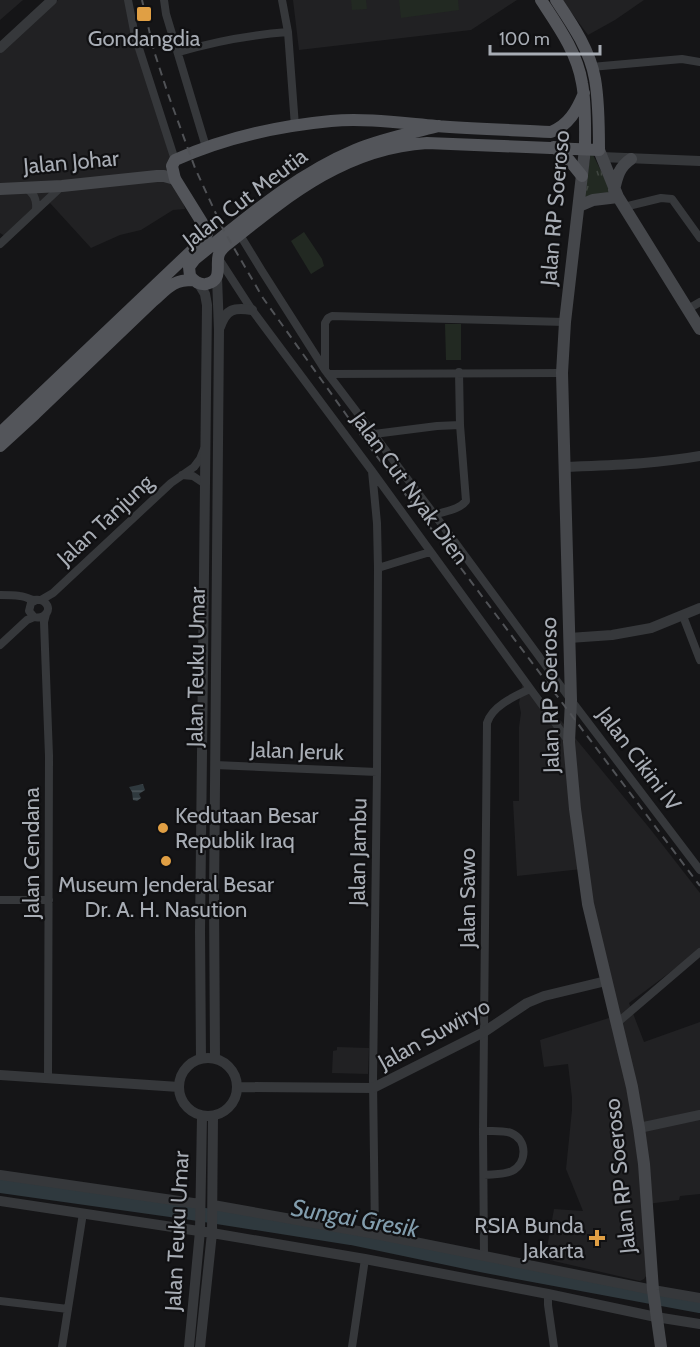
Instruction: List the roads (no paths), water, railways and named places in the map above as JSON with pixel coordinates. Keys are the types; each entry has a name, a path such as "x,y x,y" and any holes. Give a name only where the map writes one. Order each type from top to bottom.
{"main road":[{"name":"Jalan RP Soeroso","path":"541,0 571,48 584,93 585,149 562,373 571,700 569,742 575,809 588,904 632,1087 639,1128 644,1164 653,1293 661,1347"},
{"path":"556,0 578,34 591,67 595,80 600,153 619,198 700,329"},
{"path":"582,176 569,160 552,147 554,140 551,132 570,120 584,93"},
{"name":"Jalan Cut Meutia","path":"175,160 206,147 254,134 332,121 551,132"},
{"name":"Jalan Cut Meutia","path":"439,126 357,149 307,175 273,198 195,259 189,267 190,274 196,282 208,284 217,277 221,250 278,205 321,176 360,157 390,148 427,143 552,147 585,149 600,153"},
{"path":"619,198 620,169 631,159"},
{"name":"Jalan Johar","path":"146,177 167,168 175,160"},
{"path":"0,446 35,414 95,349 204,239 207,234 206,229 175,179 172,166 175,160"},
{"name":"Jalan Johar","path":"0,189 62,186 146,177 164,176 175,179"},
{"path":"579,206 593,200 619,198"},
{"path":"0,433 172,285 183,280 196,282"}],"street":[{"path":"1,46 52,0"},
{"path":"128,0 135,36 175,160"},
{"path":"164,0 166,14 206,147"},
{"path":"282,0 288,32 295,126"},
{"path":"179,52 214,42 288,32"},
{"path":"591,67 682,58 699,59"},
{"path":"600,153 631,159 700,161"},
{"path":"0,244 62,186"},
{"path":"26,188 33,192 37,204 36,209"},
{"path":"619,198 672,199 700,238"},
{"name":"Jalan Cikini IV","path":"240,235 327,372 700,870"},
{"name":"Jalan Cut Nyak Dien","path":"218,258 252,310 569,742"},
{"name":"Jalan Teuku Umar","path":"214,1058 219,330 217,277"},
{"name":"Jalan Teuku Umar","path":"196,282 205,294 207,305 201,749 201,1059"},
{"path":"688,309 700,302"},
{"path":"219,330 223,318 233,310 241,308 252,310"},
{"path":"562,373 327,372 326,322 332,316 566,322"},
{"path":"434,515 465,504 459,372"},
{"path":"374,434 460,425"},
{"name":"Jalan Tanjung","path":"38,609 182,474 190,470 197,463 206,444"},
{"path":"565,467 652,463 700,456"},
{"name":"Jalan Jambu","path":"372,471 378,568 373,1088 375,1234"},
{"name":"Jalan Tanjung","path":"182,474 193,476 204,484"},
{"path":"204,484 218,485"},
{"path":"378,568 430,552"},
{"path":"0,595 17,596 38,609 0,645"},
{"path":"569,638 651,628 700,608"},
{"name":"Jalan Cendana","path":"38,609 44,629 49,756 48,1077"},
{"path":"203,615 216,616"},
{"path":"683,616 700,660"},
{"name":"Jalan Sawo","path":"484,1257 487,723 491,714 501,705 531,689"},
{"path":"201,749 215,749"},
{"name":"Jalan Jeruk","path":"215,765 377,772"},
{"path":"200,899 214,899"},
{"path":"0,900 49,900"},
{"path":"616,1023 700,952"},
{"name":"Jalan Suwiryo","path":"238,1087 373,1088 484,1032 527,1003 543,996 606,981"},
{"path":"214,1058 227,1064 235,1074 237,1095 228,1109 221,1114 207,1116 192,1112 180,1097 180,1077 192,1062 201,1059 214,1058"},
{"path":"0,1075 179,1087"},
{"path":"639,1128 700,1115"},
{"name":"Jalan Teuku Umar","path":"189,1347 197,1275 207,1116"},
{"name":"Jalan Teuku Umar","path":"200,1347 213,1208 207,1116"},
{"path":"483,1131 510,1132 522,1143 524,1150 520,1165 513,1170 484,1175"},
{"path":"0,1175 200,1207"},
{"path":"0,1201 212,1231 700,1324"},
{"path":"213,1208 375,1234 653,1293 700,1298"},
{"path":"62,1347 83,1213"},
{"path":"352,1347 365,1259"},
{"path":"548,1294 554,1347"},
{"path":"0,1301 68,1309"}],"waterway":[{"name":"Sungai Gresik","path":"0,1186 351,1238 485,1266 700,1306"}],"railway":[{"path":"142,0 154,51 195,168 223,229 263,298 360,434 700,886"}],"place":[{"name":"Gondangdia","path":"144,14"},
{"name":"Kedutaan Besar Republik Iraq","path":"163,828"},
{"name":"Museum Jenderal Besar Dr. A. H. Nasution","path":"166,861"},
{"name":"RSIA Bunda Jakarta","path":"597,1238"}]}
